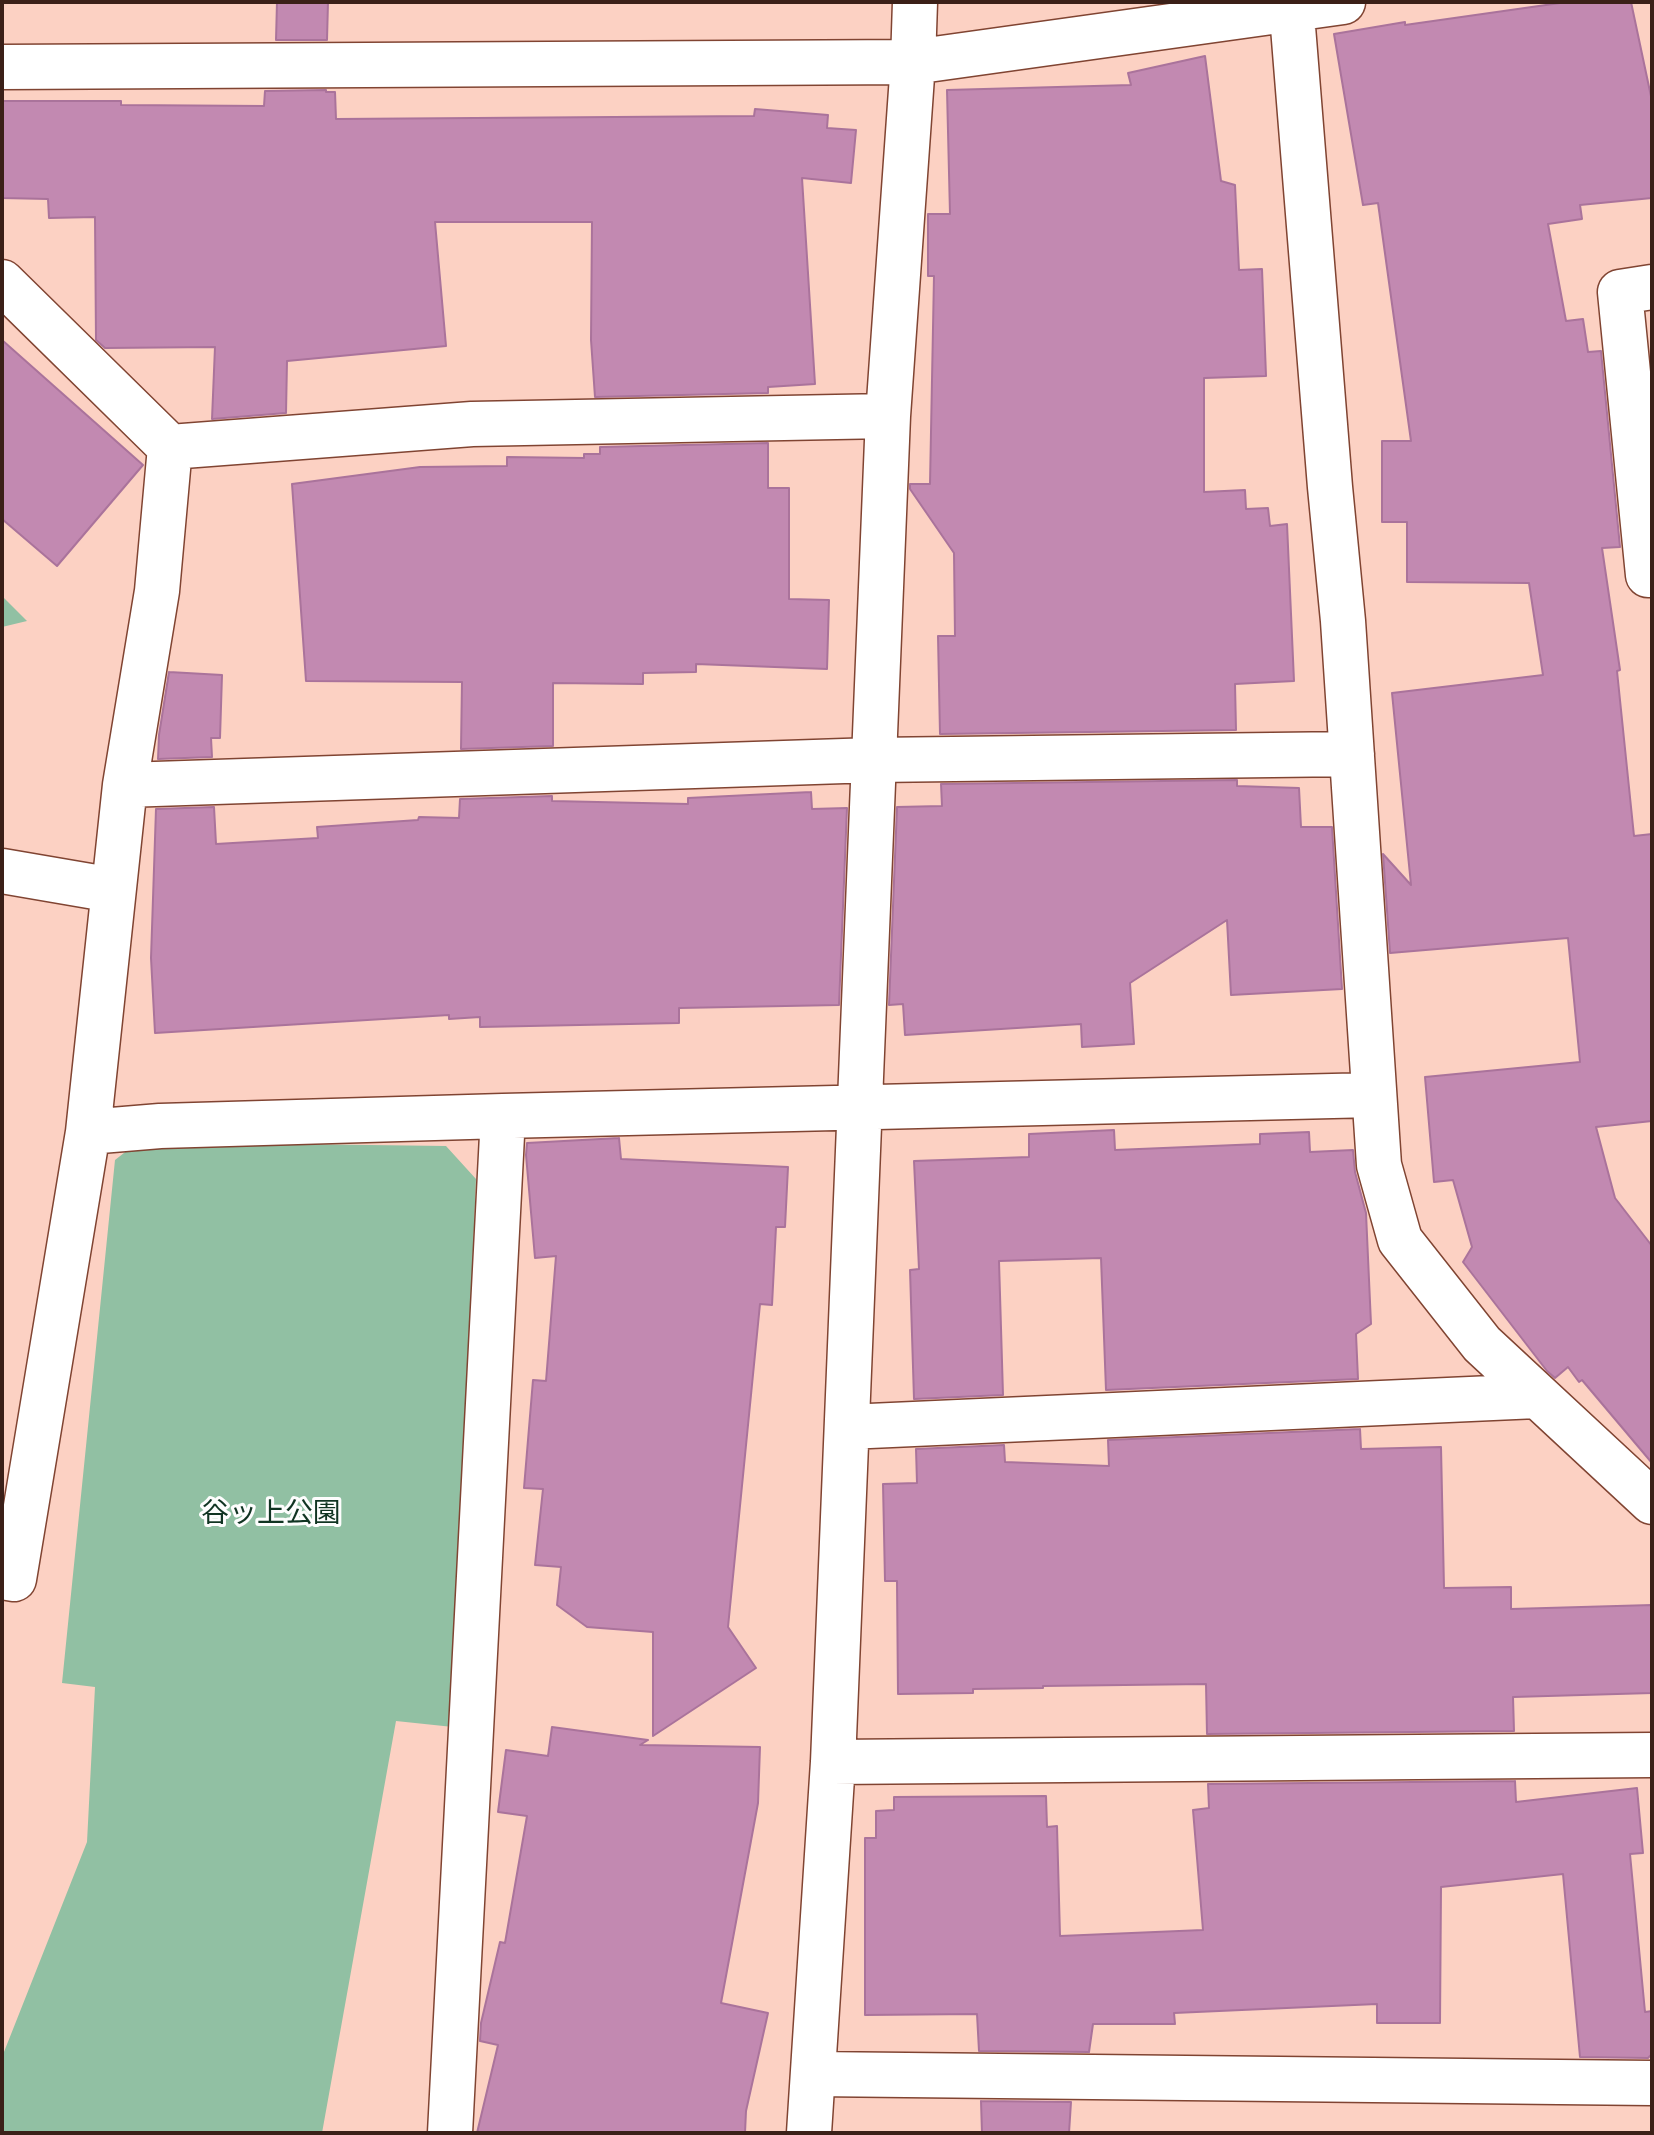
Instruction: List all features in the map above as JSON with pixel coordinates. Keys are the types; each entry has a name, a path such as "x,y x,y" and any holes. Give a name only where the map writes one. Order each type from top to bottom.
{"street":[{"path":"809,2133 833,1762 888,416 915,2"},
{"path":"2,67 913,62 1291,6 1343,2"},
{"path":"1291,6 1343,621 1379,1165 1400,1240 1482,1344 1652,1502"},
{"path":"2,282 170,447 472,424 888,416"},
{"path":"1651,582 1620,292 1652,287"},
{"path":"2,1577 14,1579 88,1132 125,785 157,591 170,447"},
{"path":"125,785 874,760 1352,754"},
{"path":"2,871 113,890"},
{"path":"88,1132 160,1126 503,1116 1374,1095"},
{"path":"450,2133 503,1116"},
{"path":"847,1427 1537,1396"},
{"path":"833,1762 1652,1755"},
{"path":"813,2074 1652,2083"}],"green space":[{"path":"2,596 27,621 2,627"},
{"name":"谷ッ上公園","path":"138,1142 446,1146 476,1179 453,1727 396,1721 322,2133 2,2133 2,2057 87,1842 95,1687 62,1683 115,1160"}],"building":[{"path":"277,2 328,2 327,40 276,40"},
{"path":"1567,2 1631,2 1652,101 1652,198 1580,205 1582,219 1548,224 1566,321 1583,319 1588,352 1601,351 1620,547 1602,548 1620,670 1617,671 1634,836 1652,834 1652,1121 1596,1127 1615,1198 1652,1246 1652,1463 1568,1367 1555,1378 1547,1371 1463,1262 1472,1247 1453,1180 1434,1182 1425,1077 1580,1062 1568,938 1390,953 1383,854 1411,885 1392,693 1543,675 1529,583 1407,582 1407,522 1382,522 1382,441 1411,441 1378,203 1363,205 1334,34"},
{"path":"1205,56 1221,181 1235,185 1239,270 1262,269 1266,376 1204,378 1204,492 1245,490 1246,509 1268,508 1270,526 1287,524 1294,681 1235,684 1236,730 940,734 938,636 955,636 954,553 910,489 910,484 930,484 934,276 928,276 928,214 950,214 947,90 1131,85 1128,73"},
{"path":"265,91 335,92 336,119 754,116 755,109 828,115 827,128 856,130 851,183 802,178 815,384 768,387 768,393 595,397 591,340 592,222 435,222 446,346 287,361 286,413 212,419 215,347 105,348 96,340 95,217 49,218 48,199 2,198 2,101 264,106"},
{"path":"2,340 143,465 57,566 2,519"},
{"path":"768,443 768,488 789,488 789,599 829,600 827,669 696,664 696,672 643,673 643,684 553,683 553,746 461,749 462,682 306,681 292,484 420,467 507,466 507,457 584,458 584,454 600,454 600,447"},
{"path":"169,672 222,675 220,738 211,738 212,757 158,759"},
{"path":"1237,780 1237,786 1299,788 1301,827 1332,827 1342,989 1231,995 1227,920 1130,983 1134,1044 1082,1047 1081,1024 905,1035 903,1004 889,1005 897,807 942,806 941,784"},
{"path":"811,792 812,809 847,808 839,1005 679,1008 679,1023 480,1027 480,1017 449,1019 449,1015 155,1033 151,958 156,809 214,807 216,844 318,838 317,827 418,820 419,817 459,818 460,799 552,796 552,801 688,804 688,798"},
{"path":"1114,1130 1115,1150 1260,1144 1260,1134 1309,1132 1310,1152 1353,1150 1355,1172 1366,1213 1371,1324 1356,1334 1358,1379 1106,1390 1101,1258 999,1261 1003,1395 914,1399 910,1270 919,1269 914,1161 1029,1157 1029,1134"},
{"path":"619,1138 621,1159 788,1167 785,1227 776,1227 772,1305 760,1304 728,1627 756,1668 653,1736 653,1632 587,1627 557,1605 561,1567 535,1565 543,1489 524,1488 533,1380 546,1381 556,1256 535,1258 527,1143"},
{"path":"1360,1429 1361,1449 1441,1447 1444,1588 1511,1587 1511,1609 1652,1605 1652,1693 1513,1697 1514,1731 1207,1734 1206,1684 1043,1686 973,1689 973,1693 898,1694 897,1581 885,1581 883,1484 917,1483 916,1449 1004,1445 1005,1462 1109,1466 1108,1440"},
{"path":"552,1727 648,1740 640,1745 760,1747 758,1803 721,2003 768,2013 746,2111 745,2133 477,2133 498,2045 480,2041 481,2023 500,1942 505,1943 527,1816 498,1812 506,1750 548,1756"},
{"path":"1515,1781 1516,1802 1637,1788 1643,1853 1630,1854 1645,2012 1652,2011 1652,2054 1648,2058 1580,2057 1563,1874 1441,1887 1440,2023 1377,2023 1377,2004 1174,2013 1175,2024 1093,2024 1089,2052 979,2051 977,2014 865,2015 865,1838 876,1838 876,1811 894,1810 894,1797 1046,1796 1047,1827 1057,1826 1060,1936 1203,1930 1193,1810 1209,1808 1208,1784"},
{"path":"981,2101 1071,2102 1069,2133 982,2133"}]}
